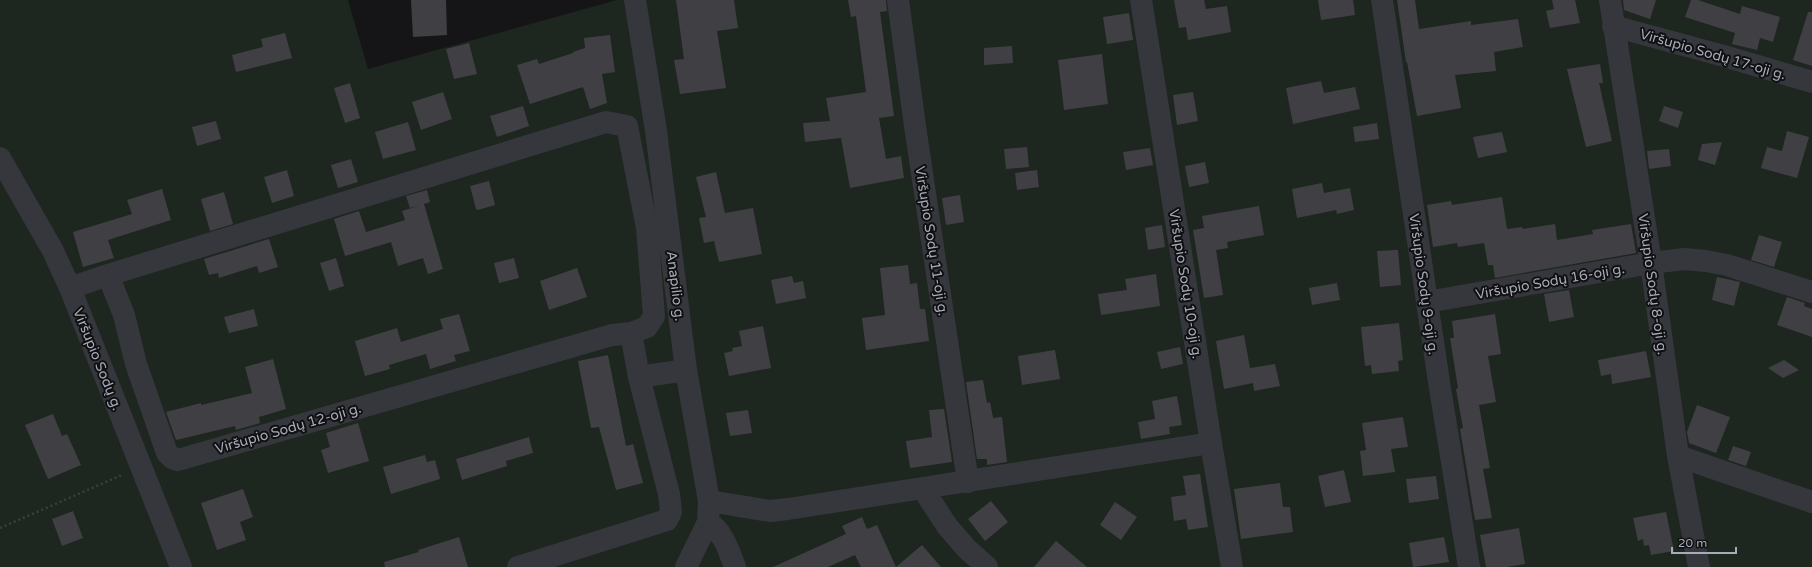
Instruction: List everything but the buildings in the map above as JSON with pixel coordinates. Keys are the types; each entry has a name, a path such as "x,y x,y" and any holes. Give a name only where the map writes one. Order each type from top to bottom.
{"street":[{"name":"Anapilio g.","path":"635,0 656,130 686,370 708,512"},
{"name":"Viršupio Sodų 11-oji g.","path":"898,0 915,126 968,482"},
{"name":"Viršupio Sodų 10-oji g.","path":"1141,0 1232,567"},
{"name":"Viršupio Sodų 9-oji g.","path":"1382,0 1427,302 1469,567"},
{"name":"Viršupio Sodų 8-oji g.","path":"1610,0 1651,263 1678,456 1699,567"},
{"name":"Viršupio Sodų 17-oji g.","path":"1613,26 1812,82"},
{"name":"Viršupio Sodų 12-oji g.","path":"606,122 627,126 647,228 654,316 647,327 631,333 612,335 178,460 172,458 167,453 136,364 124,315 108,275 606,122"},
{"name":"Viršupio Sodų g.","path":"0,158 53,251 70,288 181,567"},
{"name":"Viršupio Sodų 16-oji g.","path":"1427,302 1651,263 1684,259 1706,261 1727,266 1812,292"},
{"path":"70,288 108,275"},
{"path":"518,567 667,520 671,512 670,494 639,377 631,333"},
{"path":"639,377 686,370"},
{"path":"708,512 770,511 923,489 1211,443"},
{"path":"1678,456 1812,502"},
{"path":"923,489 947,526 967,549 987,567"},
{"path":"686,567 708,512"},
{"path":"708,512 736,567"}],"path":[{"path":"0,528 122,476 142,471"}],"shaded area":[{"path":"0,0 348,0 368,69 617,0 1812,0 1812,567 0,567"}]}
